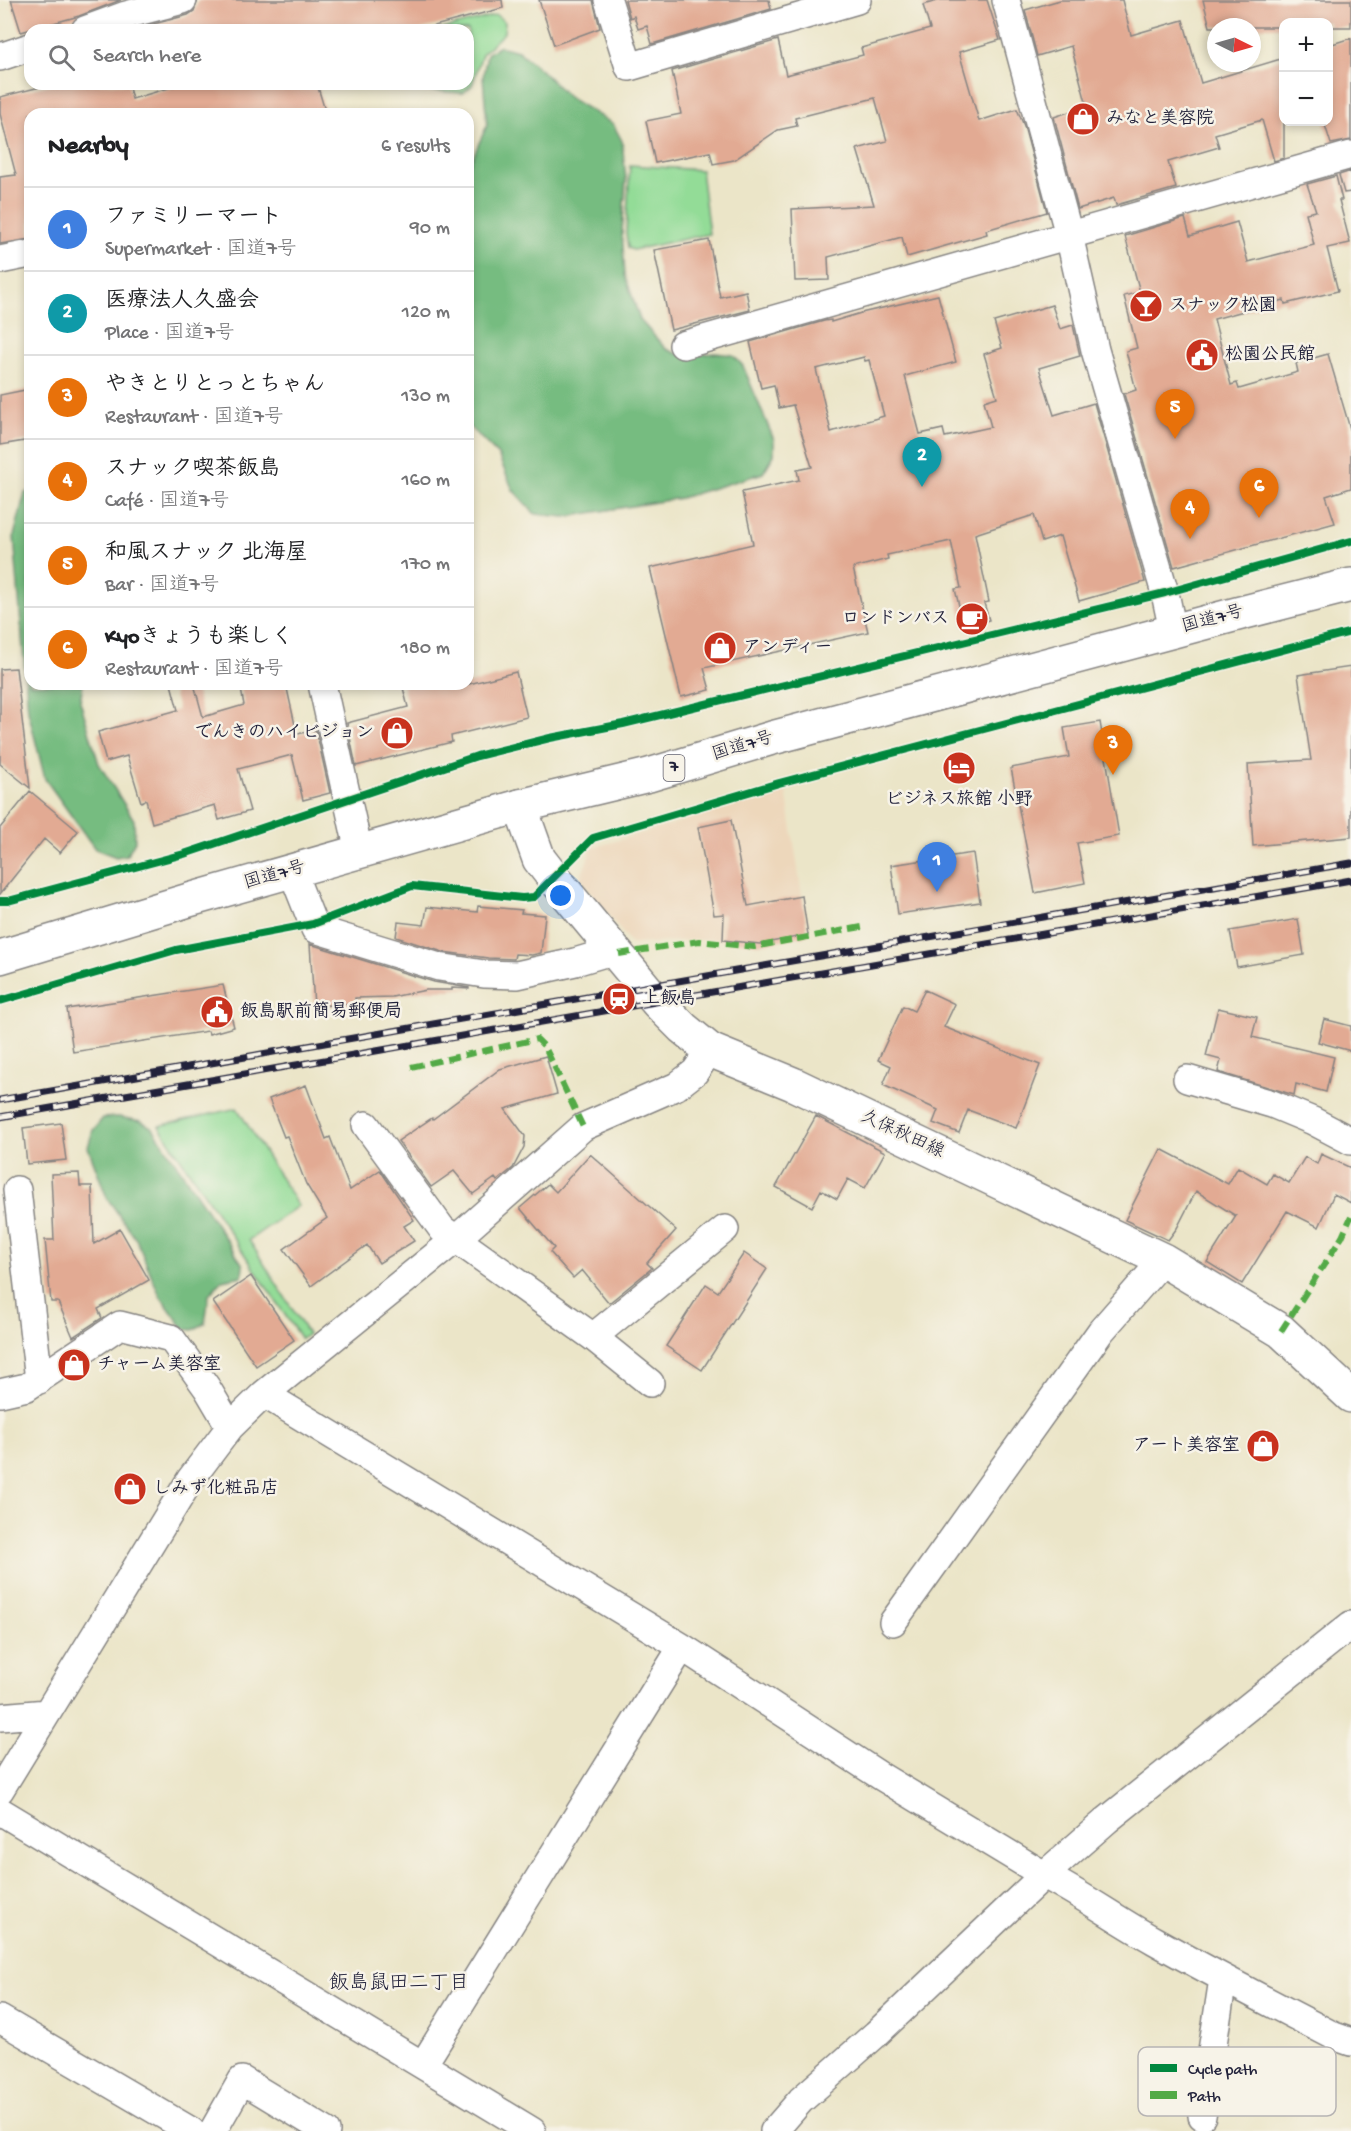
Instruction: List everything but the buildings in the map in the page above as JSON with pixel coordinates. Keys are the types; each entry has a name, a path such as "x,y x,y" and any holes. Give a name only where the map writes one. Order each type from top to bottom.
{"main road":[{"name":"国道7号","path":"0,957 520,806 649,775 772,738 1173,630 1351,585"},
{"name":"久保秋田線","path":"520,806 539,859 657,1002 711,1050 793,1084 1163,1260 1281,1331 1351,1396"}],"street":[{"path":"101,24 183,0"},
{"path":"608,0 629,67 857,0"},
{"path":"1010,1 1069,235 1095,350 1165,593 1173,630"},
{"path":"0,57 24,49"},
{"path":"683,345 1351,155"},
{"path":"0,260 24,255"},
{"path":"323,690 360,852"},
{"path":"292,871 315,929 439,967 484,974 518,975 615,950"},
{"path":"0,1790 190,1480 230,1427 264,1394 456,1239 583,1127 677,1086 695,1072 711,1050"},
{"path":"1187,1079 1272,1104 1313,1121 1351,1141"},
{"path":"366,1125 442,1230 593,1337 650,1383"},
{"path":"17,1190 39,1380"},
{"path":"593,1337 725,1229"},
{"path":"893,1622 1101,1331 1163,1260"},
{"path":"0,1393 27,1387 120,1325 171,1338 207,1388 230,1427"},
{"path":"264,1394 682,1647 882,1777 1044,1875 1071,1888 1152,1940 1334,2036 1351,2042"},
{"path":"774,2131 801,2100 876,2034 1044,1875 1107,1820 1351,1625"},
{"path":"423,2065 682,1647"},
{"path":"0,1717 47,1713"},
{"path":"0,1811 532,2131"},
{"path":"1213,2047 1223,1979"},
{"path":"0,2019 191,2131"},
{"path":"213,2131 242,2080 326,2131"}],"shaded area":[{"path":"786,791 808,935 760,944 710,939 631,944 580,878 592,848"}],"green space":[{"path":"496,15 505,22 504,33 482,54 474,79 474,24 461,24"},
{"path":"499,46 518,51 568,97 613,124 622,141 626,180 622,232 625,275 640,320 666,349 683,356 715,353 733,355 743,366 774,440 774,455 763,473 681,498 565,517 535,514 513,490 498,455 474,431 474,154 487,125 483,77 487,54"},
{"path":"424,90 466,90 463,93"},
{"path":"630,165 701,170 709,234 633,250 628,248 626,233"},
{"path":"24,497 24,661 14,536"},
{"path":"26,690 82,690 80,701 99,764 134,820 135,841 127,855 116,857 95,849 45,779 28,711"},
{"path":"237,1108 298,1206 249,1240 308,1334 301,1339 159,1126"},
{"path":"119,1117 141,1121 153,1128 243,1265 242,1276 222,1280 209,1295 205,1323 193,1330 184,1329 160,1296 136,1239 107,1198 88,1147 93,1130 103,1118"}],"railway":[{"path":"0,1100 1351,863"},
{"path":"0,1117 1351,880"}],"marked path":[{"path":"619,954 699,941 754,947 867,926"},
{"path":"411,1067 537,1039 545,1047 583,1127"},
{"path":"1281,1331 1342,1237 1351,1217"}],"cycle path":[{"path":"0,901 8,901 184,854 477,756 550,738 623,724 1165,593 1351,541"},
{"path":"0,1001 176,950 313,924 412,886 522,898 534,897 593,838 779,783 1351,632"}],"place":[{"name":"みなと美容院","path":"1083,119"},
{"name":"スナック松園","path":"1146,306"},
{"name":"松園公民館","path":"1202,355"},
{"name":"和風スナック 北海屋","path":"1175,439"},
{"name":"医療法人久盛会","path":"922,487"},
{"name":"Kyoきょうも楽しく","path":"1259,518"},
{"name":"スナック喫茶飯島","path":"1190,539"},
{"name":"ロンドンバス","path":"972,619"},
{"name":"アンディー","path":"720,648"},
{"name":"でんきのハイビジョン","path":"397,733"},
{"name":"ビジネス旅館 小野","path":"959,768"},
{"name":"やきとりとっとちゃん","path":"1113,775"},
{"name":"ファミリーマート","path":"937,892"},
{"name":"上飯島","path":"619,999"},
{"name":"飯島駅前簡易郵便局","path":"217,1012"},
{"name":"チャーム美容室","path":"74,1365"},
{"name":"アート美容室","path":"1263,1446"},
{"name":"しみず化粧品店","path":"130,1489"}],"district":[{"name":"飯島鼠田二丁目","path":"399,1984"}]}
